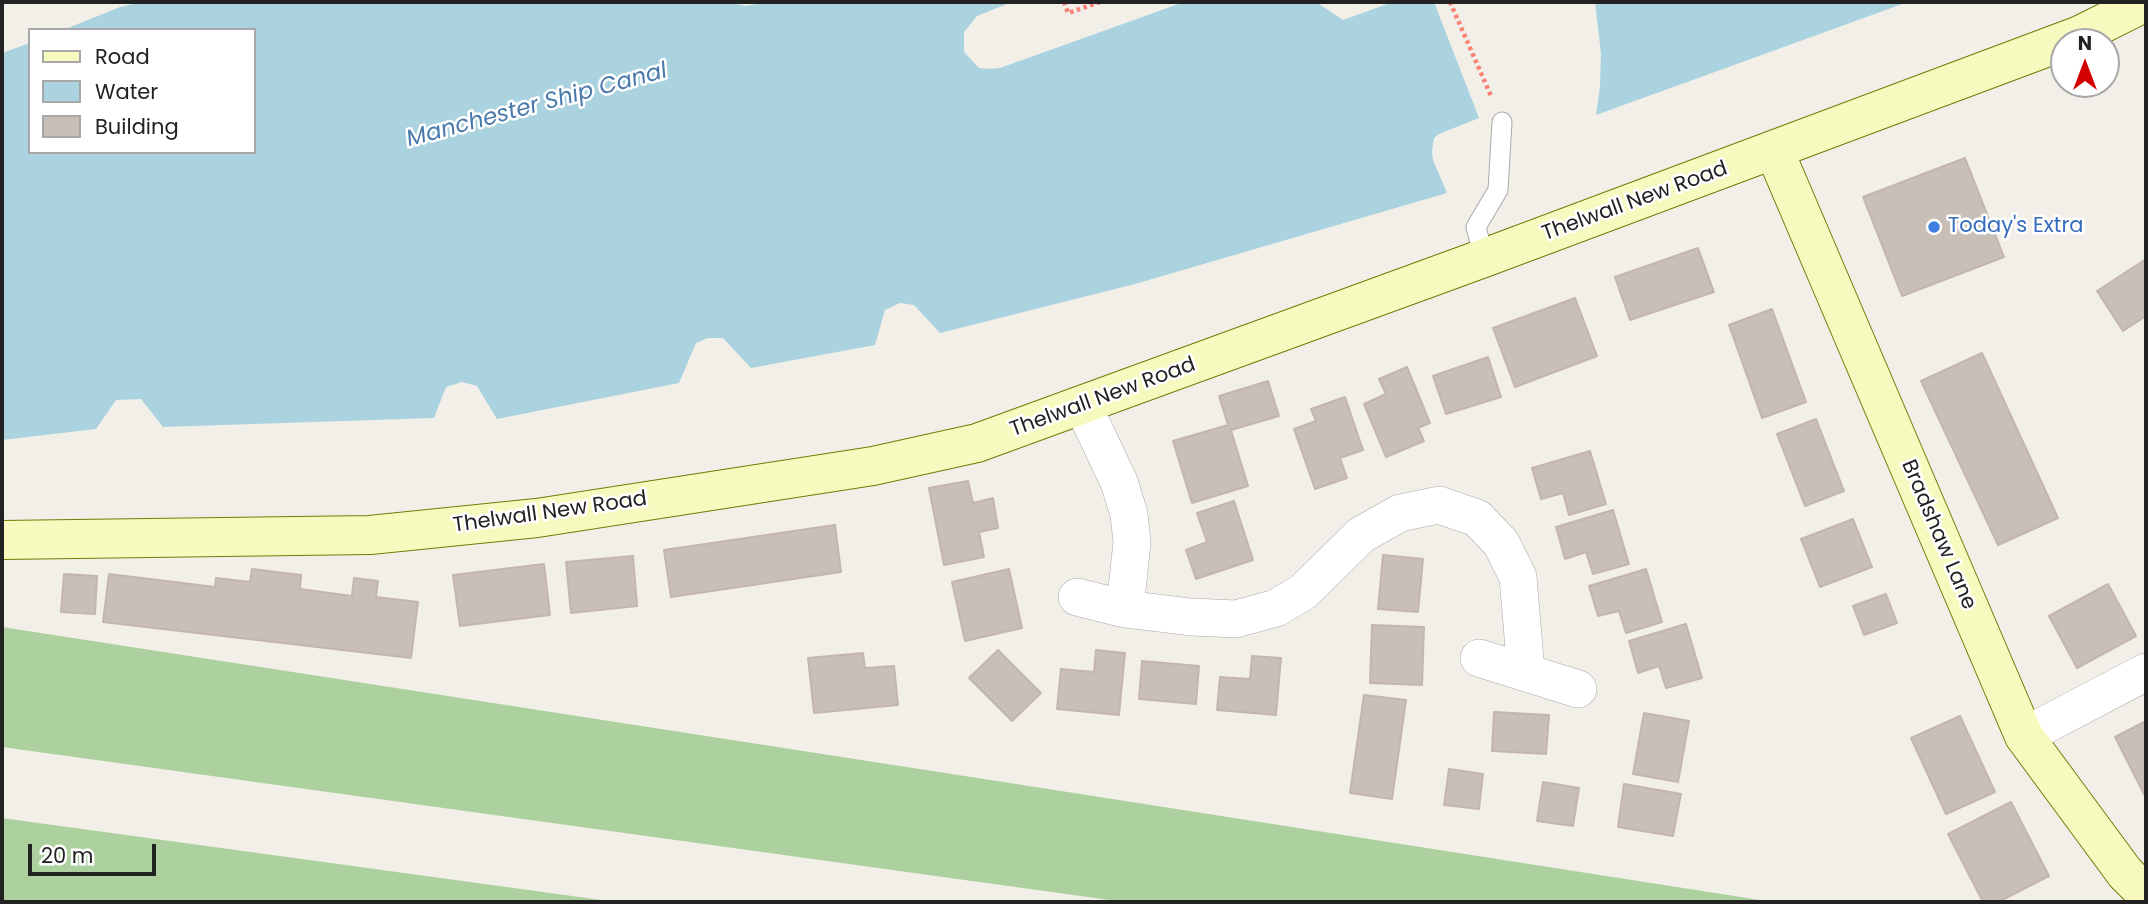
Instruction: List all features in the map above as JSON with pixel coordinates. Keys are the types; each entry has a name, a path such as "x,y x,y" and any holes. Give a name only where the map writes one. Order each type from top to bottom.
{"main road":[{"name":"Thelwall New Road","path":"2,540 370,535 537,518 873,466 977,443 1484,258 2080,35 2146,2"},
{"name":"Bradshaw Lane","path":"1774,150 2024,736 2125,873 2146,894"}],"street":[{"path":"1083,406 1119,482 1129,514 1132,542 1125,609"},
{"path":"1077,597 1125,609 1236,619 1276,608 1303,592 1361,535 1400,513 1438,505 1477,518 1502,543 1518,577 1526,672"},
{"path":"1479,658 1578,689"},
{"path":"2024,736 2146,672"}],"lane":[{"path":"1484,258 1476,226 1498,190 1502,122"}],"path":[{"path":"1064,2 1068,13 1100,2"},
{"path":"1450,2 1502,122"}],"green space":[{"path":"2,627 1773,902 1124,902 2,747"},
{"path":"2,818 616,902 2,902"}],"water":[{"name":"Manchester Ship Canal","path":"143,2 730,2 746,6 766,2 1012,2 977,16 964,32 964,52 979,68 990,69 1000,68 1184,2 1316,2 1343,20 1393,2 1434,2 1479,118 1434,138 1433,160 1447,193 1135,284 940,333 914,305 900,303 885,310 875,345 751,368 723,338 708,338 696,343 679,383 497,419 477,386 462,382 446,387 434,418 163,427 141,399 116,400 96,429 2,440 2,53 28,44 28,154 256,154 256,28 68,28 120,7"},
{"path":"1595,2 1908,2 1596,115 1601,54"}],"building":[{"name":"Today's Extra","path":"1965,158 2004,257 1902,296 1863,197"},
{"path":"1698,248 1714,292 1630,320 1615,277"},
{"path":"2146,259 2146,316 2123,331 2097,291"},
{"path":"1575,298 1597,356 1515,387 1493,328"},
{"path":"1772,309 1806,402 1762,418 1729,325"},
{"path":"1982,353 2058,518 1998,545 1921,381"},
{"path":"1488,357 1501,397 1446,414 1433,376"},
{"path":"1407,367 1430,423 1418,428 1424,441 1386,457 1364,404 1386,394 1379,379"},
{"path":"1268,381 1279,416 1231,430 1248,486 1192,503 1173,441 1228,425 1219,396"},
{"path":"1345,397 1363,450 1340,458 1347,478 1315,489 1294,429 1316,421 1311,409"},
{"path":"1816,419 1844,491 1805,506 1777,434"},
{"path":"1590,451 1606,504 1569,515 1563,493 1541,499 1532,468"},
{"path":"968,481 973,503 993,498 998,528 979,532 984,557 944,565 929,488"},
{"path":"1234,501 1253,560 1196,579 1186,550 1207,542 1197,513"},
{"path":"1613,510 1629,564 1593,574 1586,552 1565,559 1556,527"},
{"path":"1853,519 1872,567 1820,587 1801,539"},
{"path":"835,525 841,572 671,597 664,550"},
{"path":"1383,555 1423,559 1418,612 1378,609"},
{"path":"633,556 637,606 571,613 566,562"},
{"path":"544,564 550,615 460,626 453,575"},
{"path":"252,569 301,575 300,589 352,596 354,578 378,581 376,597 418,602 411,658 103,622 109,574 215,587 216,578 250,582"},
{"path":"1009,569 1022,628 965,641 952,582"},
{"path":"1646,569 1662,622 1626,633 1619,611 1598,616 1589,586"},
{"path":"64,574 97,576 95,614 61,612"},
{"path":"2108,584 2136,636 2077,668 2049,616"},
{"path":"1886,594 1897,623 1864,635 1853,606"},
{"path":"1686,624 1702,678 1666,688 1659,666 1638,673 1629,641"},
{"path":"1372,625 1424,627 1422,685 1370,683"},
{"path":"998,650 1041,693 1012,721 969,678"},
{"path":"1096,650 1125,653 1119,715 1057,709 1061,669 1094,672"},
{"path":"863,653 865,668 894,666 898,705 814,713 808,658"},
{"path":"1252,656 1281,658 1276,715 1217,710 1220,677 1250,679"},
{"path":"1142,661 1199,666 1196,704 1139,699"},
{"path":"1364,695 1406,700 1392,799 1350,793"},
{"path":"1494,712 1549,715 1546,754 1492,751"},
{"path":"1644,713 1689,721 1678,782 1633,774"},
{"path":"1960,716 1995,792 1946,814 1911,738"},
{"path":"2146,721 2146,798 2115,737"},
{"path":"1449,769 1483,774 1479,809 1444,805"},
{"path":"1543,782 1579,788 1573,826 1537,821"},
{"path":"1624,784 1681,794 1673,836 1618,827"},
{"path":"2011,802 2049,876 1998,902 1983,902 1948,834"}],"place":[{"name":"Today's Extra","path":"1934,227"}]}
